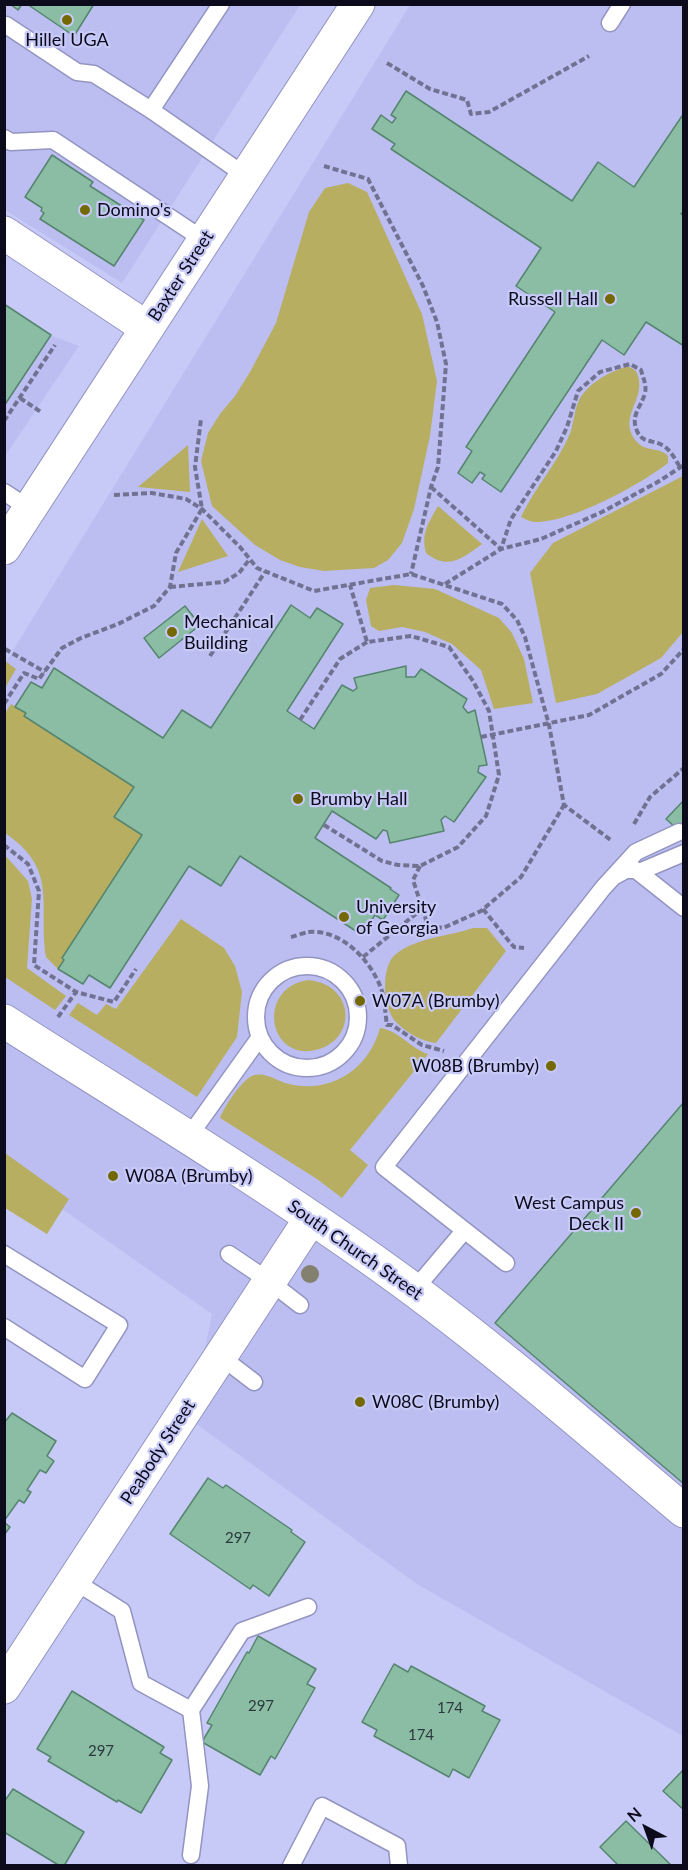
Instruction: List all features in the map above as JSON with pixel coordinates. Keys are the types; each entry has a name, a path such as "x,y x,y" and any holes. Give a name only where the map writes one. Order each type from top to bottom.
{"street":[{"name":"Baxter Street","path":"4,548 17,500 147,328 358,4"},
{"path":"4,234 147,328"},
{"name":"South Church Street","path":"4,1021 311,1218 414,1290 501,1357 684,1511"},
{"name":"Peabody Street","path":"4,1687 311,1218"}],"lane":[{"path":"151,110 221,4"},
{"path":"610,23 622,4"},
{"path":"6,25 77,72 94,74 151,110 246,176"},
{"path":"4,138 11,142 53,140 204,240"},
{"path":"610,881 636,852 679,832"},
{"path":"639,872 684,853"},
{"path":"506,1263 384,1167 615,875 633,869 684,908"},
{"path":"308,965 324,968 338,976 350,987 359,1018 356,1034 348,1048 336,1059 322,1066 306,1069 290,1066 276,1058 260,1038 257,1032 256,1016 258,1000 266,986 278,975 292,968 308,965"},
{"path":"188,1138 260,1038"},
{"path":"414,1290 464,1230"},
{"path":"4,1254 119,1325 84,1379 4,1327"},
{"path":"230,1254 300,1305"},
{"path":"220,1356 254,1382"},
{"path":"74,1581 122,1611 141,1683 190,1710"},
{"path":"191,1855 200,1786 190,1710 242,1631 308,1607"},
{"path":"291,1866 322,1806 397,1846 399,1866"}],"path":[{"path":"387,63 430,89 467,100 471,114 489,112 589,56"},
{"path":"324,166 368,179 423,286 437,322 446,364 438,467 431,487 411,574"},
{"path":"4,421 55,345"},
{"path":"444,585 501,549 540,539 602,512 682,466 662,444 639,436 636,429 635,414 645,395 646,385 641,370 630,364 600,372 578,391 556,451 511,519 501,549"},
{"path":"20,398 41,412"},
{"path":"4,704 24,673 39,679 62,648 154,606 170,587 176,553 202,509 195,467 201,419"},
{"path":"431,487 501,549"},
{"path":"114,495 152,493 186,499 202,509 240,546 257,568 314,591 411,574 502,604 517,620 525,637 549,725 564,805 521,877 483,909 443,927 428,926 413,880 420,866"},
{"path":"170,587 224,582 239,573 249,560"},
{"path":"210,656 265,572"},
{"path":"350,585 367,642"},
{"path":"300,720 340,658 367,642 411,636 449,647 473,681 489,711 499,775 486,816 458,847 420,866 398,865 382,861 324,825"},
{"path":"5,649 45,672"},
{"path":"481,737 549,725 589,715 661,674 684,650"},
{"path":"633,826 650,797 684,768"},
{"path":"564,805 614,843 621,839"},
{"path":"4,845 28,864 39,891 34,965 76,992 114,1002 136,969"},
{"path":"363,957 423,908"},
{"path":"483,909 514,946 553,952"},
{"path":"291,937 309,932 328,934 340,940 363,957 382,990 387,1025 392,1025 422,1045 471,1057"},
{"path":"58,1017 76,992"}],"shaded area":[{"path":"4,5 300,5 122,283 5,210"},
{"name":"University of Georgia","path":"410,5 683,5 683,1736 417,1584 191,1420 212,1314 5,1169 4,665"},
{"path":"348,183 367,192 422,314 437,381 430,436 414,509 402,543 388,560 374,568 324,571 300,567 280,560 255,545 212,506 201,461 208,433 250,372 276,323 309,212 325,188"},
{"path":"5,305 47,334 79,346 5,456"},
{"path":"628,366 636,371 639,381 639,390 631,416 632,434 645,448 665,453 668,456 668,463 623,492 585,510 550,521 533,522 521,517 568,438 582,395 597,380"},
{"path":"188,445 190,492 138,487"},
{"path":"683,476 683,632 661,658 597,694 556,703 530,573 553,543"},
{"path":"438,506 482,544 462,558 448,562 426,553 425,534"},
{"path":"202,519 228,556 178,572"},
{"path":"394,585 435,589 499,618 512,633 524,659 533,703 494,709 481,670 452,644 425,632 402,627 379,631 371,626 366,600 370,588"},
{"path":"5,661 16,669 5,688"},
{"path":"11,704 26,713 25,716 134,787 114,817 142,835 62,958 64,960 58,969 46,957 43,889 40,874 33,860 22,847 5,833 4,715"},
{"path":"4,854 28,881 32,899 27,968 66,996 55,1010 5,977"},
{"path":"181,919 224,948 235,966 242,992 237,1037 197,1097 69,1015 78,1003 97,1015 106,1004 116,1009"},
{"path":"473,928 487,928 506,951 436,1043 405,1030 392,1016 386,998 387,968 391,960 396,954 414,944"},
{"path":"309,980 325,985 337,993 346,1016 343,1028 336,1039 325,1047 310,1051 295,1049 284,1042 277,1032 274,1019 276,1006 282,994 293,985"},
{"path":"380,1028 393,1032 415,1048 428,1054 350,1150 368,1165 342,1198 317,1179 220,1118 239,1087 254,1075 263,1075 289,1084 305,1086 319,1085 346,1075 367,1055 375,1043"},
{"path":"5,1153 69,1199 47,1234 5,1208"}],"building":[{"name":"Hillel UGA","path":"10,4 22,4 18,10"},
{"name":"Hillel UGA","path":"27,4 94,4 74,36"},
{"name":"Russell Hall","path":"406,91 572,201 598,162 634,187 684,113 684,210 681,214 684,216 684,346 646,322 624,355 602,340 501,492 482,479 485,475 480,472 472,483 458,473 472,451 466,447 555,312 516,286 541,248 391,149 395,144 372,129 381,115 392,123 396,118 391,115"},
{"name":"Domino's","path":"52,155 93,182 90,186 144,220 114,266 40,219 44,213 41,211 42,208 25,197"},
{"path":"4,304 51,335 4,406"},
{"name":"Brumby Hall","path":"291,605 310,618 317,608 343,624 287,711 314,729 342,685 353,691 357,688 354,678 406,666 406,677 415,677 421,669 467,699 463,707 468,713 475,710 487,765 479,766 478,772 486,777 454,822 445,816 441,820 444,831 390,843 387,831 383,830 376,839 332,811 315,838 399,895 383,920 375,915 362,935 240,856 221,886 189,866 110,988 89,975 83,984 58,969 64,960 62,958 142,835 114,817 134,787 24,716 26,713 15,707 31,682 42,688 54,668 163,738 182,710 211,728"},
{"name":"Mechanical Building","path":"185,606 200,625 159,658 144,638"},
{"path":"684,800 684,835 666,819"},
{"name":"West Campus Deck II","path":"684,1102 684,1484 495,1323"},
{"path":"12,1413 56,1441 47,1456 54,1461 46,1473 40,1470 27,1490 31,1492 24,1503 19,1500 4,1521 4,1423"},
{"path":"208,1478 223,1488 226,1485 292,1530 291,1532 305,1542 269,1596 253,1585 250,1589 170,1534"},
{"path":"4,1522 10,1527 4,1535"},
{"path":"258,1636 316,1669 307,1684 315,1688 275,1759 271,1756 260,1775 202,1742 212,1725 207,1723"},
{"path":"394,1664 408,1672 411,1666 485,1706 482,1711 500,1720 469,1778 453,1769 449,1777 374,1736 377,1730 362,1722"},
{"path":"72,1691 164,1747 160,1753 172,1760 141,1813 118,1800 117,1802 48,1761 51,1757 37,1749"},
{"path":"684,1769 684,1810 663,1791"},
{"path":"13,1789 84,1832 64,1866 60,1866 4,1832 4,1802"},
{"path":"626,1821 672,1866 619,1866 600,1847"}],"place":[{"name":"Hillel UGA","path":"67,20"},
{"name":"Domino's","path":"85,210"},
{"name":"Russell Hall","path":"610,299"},
{"name":"Mechanical Building","path":"172,632"},
{"name":"Brumby Hall","path":"298,799"},
{"name":"University of Georgia","path":"344,917"},
{"name":"W07A (Brumby)","path":"360,1001"},
{"name":"W08B (Brumby)","path":"551,1066"},
{"name":"W08A (Brumby)","path":"113,1176"},
{"name":"West Campus Deck II","path":"636,1213"},
{"name":"W08C (Brumby)","path":"360,1402"}]}
